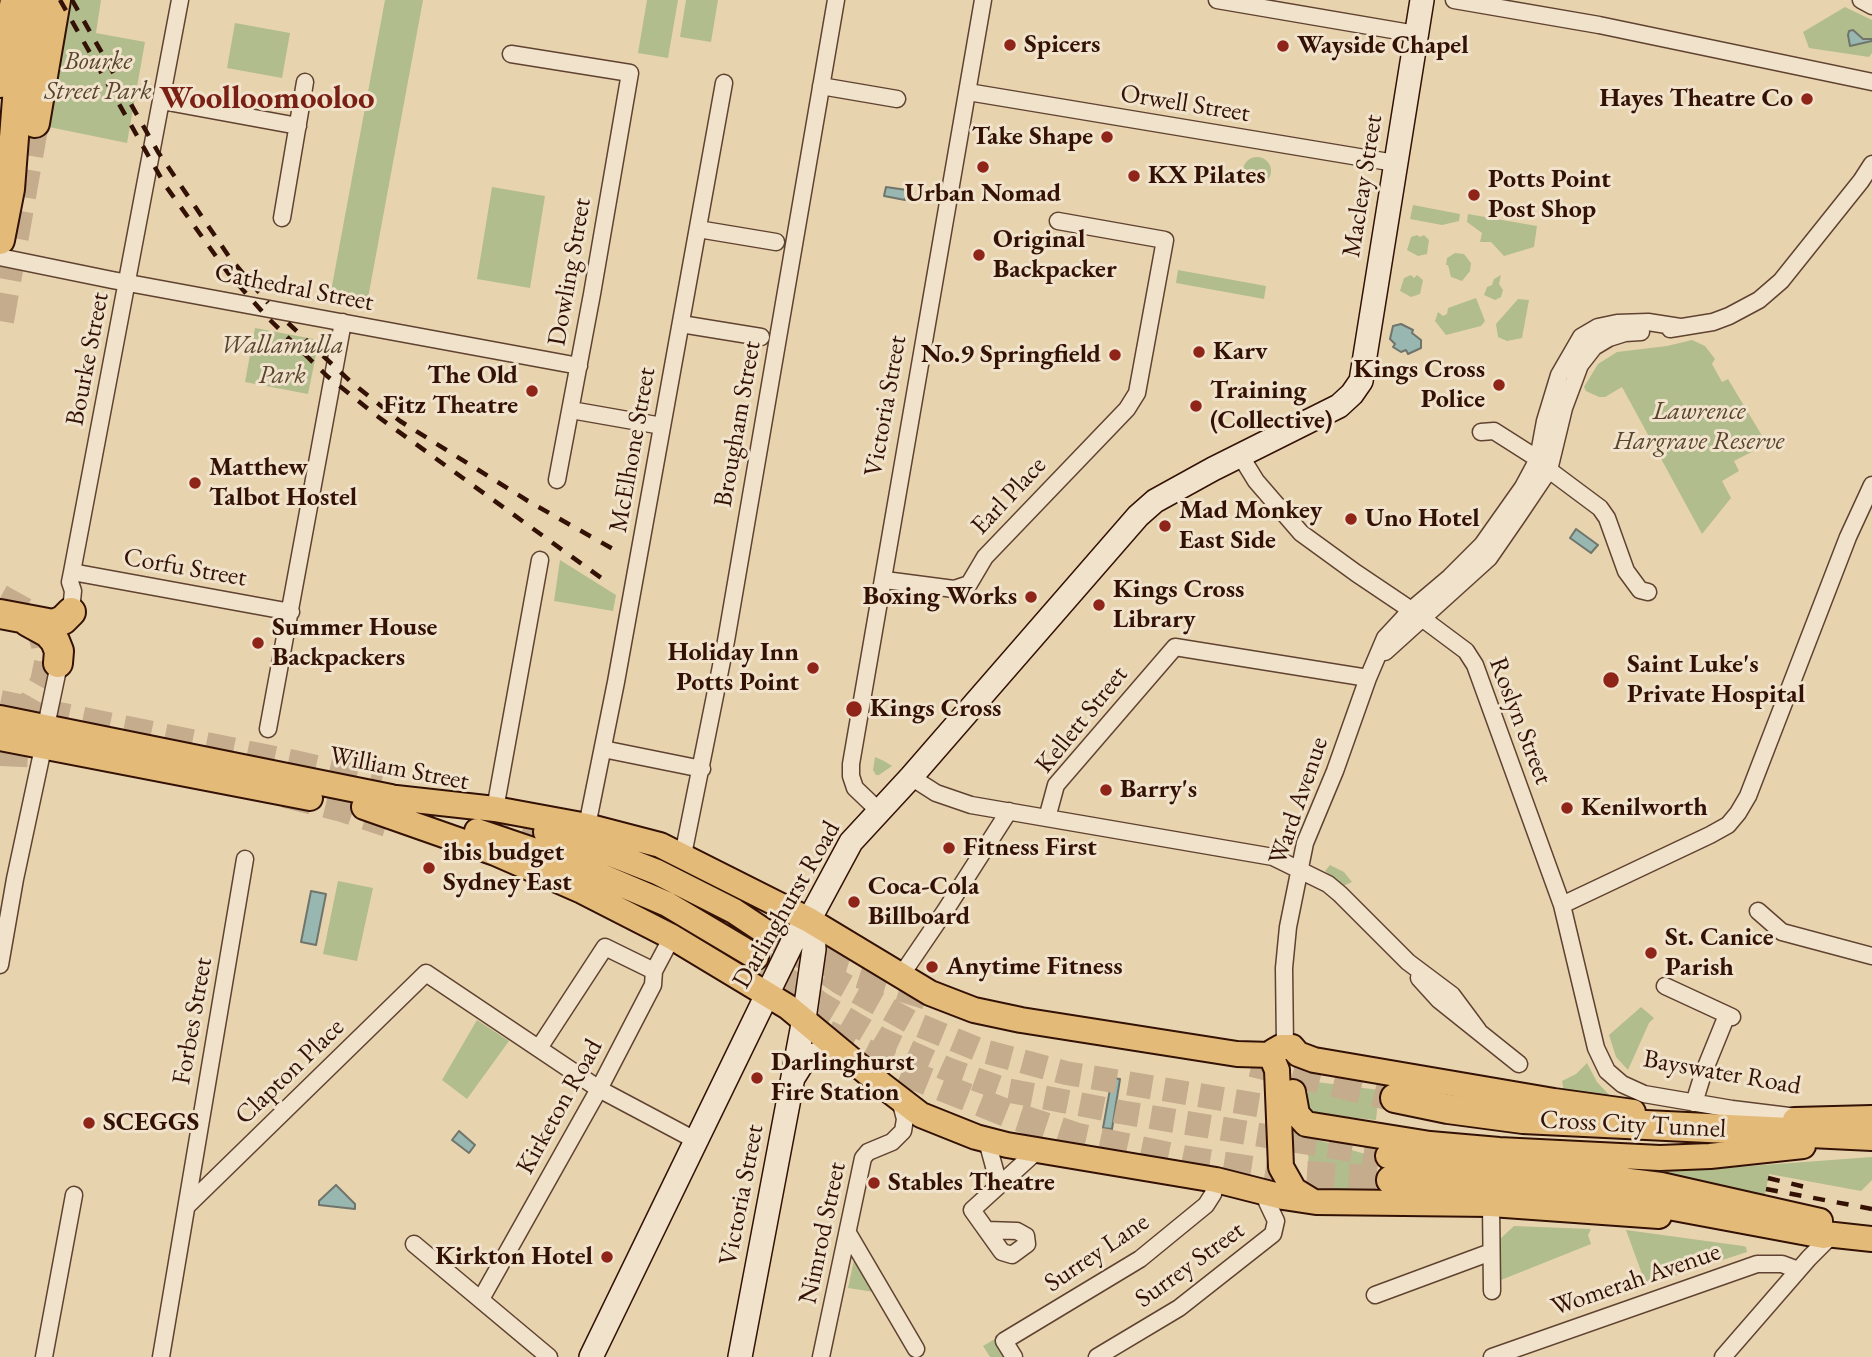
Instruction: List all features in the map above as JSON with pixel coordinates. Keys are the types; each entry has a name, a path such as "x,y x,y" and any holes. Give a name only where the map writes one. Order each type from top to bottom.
{"highway":[{"path":"0,83 15,0"},
{"path":"0,240 10,189 17,99 37,0"},
{"path":"35,123 56,0"},
{"path":"12,617 57,624 72,602"},
{"path":"12,617 48,633 55,640 59,651 58,663"},
{"name":"Cross City Tunnel","path":"1392,1112 1448,1109 1523,1119 1872,1137"},
{"path":"1390,1168 1658,1203 1828,1234"}],"main road":[{"name":"William Street","path":"0,718 107,760 468,828 560,859 667,904 756,957"},
{"name":"William Street","path":"0,738 45,737 236,767 528,827 601,849 657,872 734,911 767,933"},
{"path":"396,798 495,809 587,826 660,845 683,855 900,977 950,1002 996,1016 1287,1064 1328,1063 1623,1112 1798,1120 1872,1118"},
{"path":"363,807 495,853 582,891 671,937 775,998 900,1100 939,1124 987,1140 1216,1180 1278,1188 1316,1202 1491,1204 1633,1213 1828,1234 1872,1236"},
{"path":"1287,1064 1297,1114 1306,1124 1430,1144 1660,1158 1710,1156 1872,1137"},
{"path":"1278,1188 1283,1172 1280,1157 1287,1064"},
{"path":"1278,1188 1294,1171 1287,1064"},
{"path":"1392,1112 1630,1144 1804,1146"},
{"path":"1390,1168 1574,1174 1661,1185 1766,1207 1872,1236"}],"street":[{"name":"Bourke Street","path":"0,965 58,663 66,640 72,602 72,572 180,0"},
{"name":"Brougham Street","path":"683,855 702,769 836,0"},
{"name":"Victoria Street","path":"878,810 855,788 851,770 984,0"},
{"path":"1217,0 1416,34"},
{"name":"Macleay Street","path":"1361,381 1422,0"},
{"path":"1454,0 1599,25 1872,82"},
{"path":"1861,0 1872,6"},
{"name":"Dowling Street","path":"510,54 630,73 558,480"},
{"path":"282,218 305,82"},
{"name":"McElhone Street","path":"587,826 724,83"},
{"path":"821,86 897,99"},
{"name":"Orwell Street","path":"968,92 1395,163"},
{"path":"162,101 298,126"},
{"path":"1680,327 1729,316 1759,300 1781,281 1872,164"},
{"name":"Earl Place","path":"885,580 954,589 969,584 985,557 1127,409 1137,393 1165,240 1058,221"},
{"path":"698,229 776,242"},
{"name":"Cathedral Street","path":"0,257 579,366"},
{"path":"268,729 343,322"},
{"name":"Ward Avenue","path":"1543,465 1545,421 1559,375 1581,337 1598,327 1617,323 1680,327"},
{"path":"681,324 761,337"},
{"name":"Ward Avenue","path":"1287,1064 1284,968 1288,927 1305,843 1385,638 1416,614 1482,545 1543,465 1580,365 1594,347 1625,333 1654,332 1680,327"},
{"name":"Darlinghurst Road","path":"591,1357 695,1140 775,998 796,935 811,927 851,842 1139,516 1175,489 1339,406 1361,381"},
{"path":"571,410 662,426"},
{"path":"1481,432 1494,431 1600,508 1607,518 1626,571 1640,590 1648,592"},
{"name":"Roslyn Street","path":"1240,456 1256,481 1301,533 1466,651 1475,665 1562,905 1588,1018"},
{"path":"1562,905 1710,835 1728,824 1738,813 1748,796 1848,537 1872,485"},
{"path":"495,809 540,560"},
{"name":"Corfu Street","path":"72,572 291,612"},
{"name":"Kellett Street","path":"1047,818 1056,785 1175,647 1368,678"},
{"path":"603,749 702,769"},
{"path":"911,777 944,797 971,805 1273,857 1328,884 1340,894 1408,962 1452,995 1478,1030 1519,1064"},
{"path":"900,977 946,911 1009,811"},
{"name":"Forbes Street","path":"160,1357 245,859"},
{"path":"1758,911 1782,932 1872,956"},
{"name":"Victoria Street","path":"740,1357 804,1019 814,949 811,927"},
{"name":"Kirketon Road","path":"481,1298 599,1089 653,985 654,971 671,937"},
{"path":"654,971 605,947 539,1048 599,1089 695,1140"},
{"name":"Clapton Place","path":"187,1206 426,973 539,1048"},
{"path":"1665,986 1730,1016 1703,1074 1694,1103"},
{"name":"Bayswater Road","path":"1588,1018 1598,1055 1614,1079 1644,1094 1798,1117 1847,1119"},
{"path":"793,1078 803,1062 821,1054 833,1055 860,1067"},
{"name":"Nimrod Street","path":"821,1357 864,1157 868,1152 892,1142 903,1131 905,1119 900,1100"},
{"path":"987,1140 999,1185"},
{"path":"987,1230 972,1210 1038,1150"},
{"name":"Surrey Lane","path":"1014,1357 1004,1341 1140,1259 1206,1205 1213,1194 1216,1180"},
{"name":"Surrey Street","path":"1097,1357 1179,1308 1273,1234 1276,1221 1267,1202 1278,1188"},
{"path":"44,1357 74,1195"},
{"path":"1491,1204 1492,1291"},
{"path":"848,1233 916,1349"},
{"path":"1723,1357 1828,1234"},
{"path":"414,1244 549,1357"},
{"path":"1375,1295 1491,1252"},
{"name":"Womerah Avenue","path":"1492,1357 1758,1264 1782,1264 1798,1270"}],"green space":[{"name":"Bourke Street Park","path":"70,0 101,0 96,33 145,42 127,143 49,127"},
{"path":"385,0 423,0 366,309 329,302"},
{"path":"647,0 678,0 668,58 638,53"},
{"path":"686,0 718,0 711,42 680,37"},
{"path":"1845,7 1872,20 1872,53 1869,57 1809,48 1803,32"},
{"path":"235,23 290,33 282,78 227,68"},
{"path":"1257,157 1267,161 1271,171 1267,181 1257,185 1247,181 1243,171 1247,161"},
{"path":"492,187 545,196 530,288 477,279"},
{"path":"1413,205 1460,214 1459,221 1442,225 1410,219"},
{"path":"1468,214 1537,226 1534,247 1504,256 1491,242 1480,242 1482,233 1467,222"},
{"path":"1424,235 1429,240 1427,254 1418,256 1407,250 1411,237"},
{"path":"1455,253 1464,254 1471,263 1470,271 1462,281 1451,277 1446,265 1447,258"},
{"path":"1178,270 1266,286 1264,299 1176,283"},
{"path":"1411,275 1414,278 1417,275 1423,280 1420,294 1411,297 1400,291 1404,278"},
{"path":"1501,275 1501,297 1495,300 1484,295 1487,287"},
{"path":"1476,298 1485,321 1481,326 1446,335 1435,321 1438,312 1443,316 1447,314 1448,308"},
{"path":"1518,299 1529,300 1522,338 1507,341 1498,337 1496,324"},
{"name":"Wallamulla Park","path":"255,328 319,340 308,394 245,382"},
{"name":"Lawrence Hargrave Reserve","path":"1692,340 1705,346 1715,359 1712,364 1722,382 1728,379 1767,444 1734,461 1739,471 1722,481 1731,498 1702,534 1622,387 1605,397 1599,397 1586,391 1584,387 1598,364 1617,352"},
{"path":"560,560 616,595 613,611 554,601"},
{"path":"875,757 892,766 876,775 873,770"},
{"path":"1330,865 1344,872 1352,882 1343,886 1325,871"},
{"path":"338,881 373,888 357,961 323,954"},
{"path":"1641,1007 1654,1018 1649,1023 1628,1070 1616,1057 1609,1035"},
{"path":"477,1020 509,1041 467,1099 442,1080"},
{"path":"1587,1063 1597,1082 1615,1101 1564,1092 1562,1081 1576,1074"},
{"path":"1309,1081 1379,1090 1376,1120 1347,1117 1345,1125 1309,1119"},
{"path":"1308,1137 1375,1157 1375,1190 1309,1189"},
{"path":"1872,1157 1872,1180 1861,1191 1769,1174 1764,1200 1612,1166 1723,1168"},
{"path":"1514,1226 1591,1229 1588,1235 1591,1244 1501,1280 1500,1239"},
{"path":"1626,1230 1743,1246 1747,1252 1646,1285"},
{"path":"854,1260 874,1292 848,1288"},
{"path":"995,1339 1006,1357 990,1357 983,1346"}],"water":[{"path":"1853,30 1863,39 1872,41 1850,46 1848,35 1849,31"},
{"path":"886,187 907,190 905,200 884,196"},
{"path":"1401,324 1413,330 1412,333 1421,340 1421,348 1408,354 1406,350 1401,352 1393,347 1395,344 1390,339 1393,326"},
{"path":"1576,529 1598,545 1591,553 1570,538"},
{"path":"311,891 326,894 316,945 301,942"},
{"path":"1112,1078 1120,1079 1112,1129 1103,1128"},
{"path":"459,1131 475,1145 469,1153 452,1140"},
{"path":"336,1185 355,1204 355,1209 319,1205 319,1201"}],"tunnel":[{"path":"0,321 35,123"},
{"path":"0,598 29,614 40,628 48,663 44,682 30,707 17,720"},
{"path":"0,704 381,784"},
{"path":"0,752 43,754"},
{"path":"285,794 342,808 387,823"},
{"path":"484,813 570,846"},
{"path":"744,925 843,969 928,996"},
{"path":"767,933 841,983 911,1022 980,1050 1066,1073 1300,1112"},
{"path":"756,957 821,1004 880,1039 947,1069 1006,1090 1120,1112 1388,1156"},
{"path":"827,1034 919,1078 1014,1116 1078,1137 1183,1159 1271,1173 1391,1180"},
{"path":"1252,1063 1395,1098"}],"railway":[{"path":"60,0 165,185 228,273 268,318 327,376 377,416 604,580"},
{"path":"72,0 158,152 230,258 268,303"},
{"path":"288,323 351,382 400,421 528,501 620,553"},
{"path":"1768,1178 1809,1188"},
{"path":"1766,1189 1872,1209"}],"place":[{"name":"Spicers","path":"1010,45"},
{"name":"Wayside Chapel","path":"1283,46"},
{"name":"Hayes Theatre Co","path":"1807,99"},
{"name":"Take Shape","path":"1107,137"},
{"name":"Urban Nomad","path":"983,167"},
{"name":"KX Pilates","path":"1134,176"},
{"name":"Potts Point Post Shop","path":"1474,195"},
{"name":"Original Backpacker","path":"979,255"},
{"name":"Karv","path":"1199,352"},
{"name":"No.9 Springfield","path":"1115,355"},
{"name":"Kings Cross Police","path":"1499,385"},
{"name":"The Old Fitz Theatre","path":"532,391"},
{"name":"Training (Collective)","path":"1196,406"},
{"name":"Matthew Talbot Hostel","path":"195,483"},
{"name":"Uno Hotel","path":"1351,519"},
{"name":"Mad Monkey East Side","path":"1165,526"},
{"name":"Boxing Works","path":"1031,597"},
{"name":"Kings Cross Library","path":"1099,605"},
{"name":"Summer House Backpackers","path":"258,643"},
{"name":"Holiday Inn Potts Point","path":"813,668"},
{"name":"Saint Luke's Private Hospital","path":"1611,680"},
{"name":"Kings Cross","path":"854,709"},
{"name":"Barry's","path":"1106,790"},
{"name":"Kenilworth","path":"1567,808"},
{"name":"Fitness First","path":"949,848"},
{"name":"ibis budget Sydney East","path":"429,868"},
{"name":"Coca-Cola Billboard","path":"854,902"},
{"name":"St. Canice Parish","path":"1651,953"},
{"name":"Anytime Fitness","path":"932,967"},
{"name":"Darlinghurst Fire Station","path":"757,1078"},
{"name":"SCEGGS","path":"89,1123"},
{"name":"Stables Theatre","path":"874,1183"},
{"name":"Kirkton Hotel","path":"607,1257"}],"district":[{"name":"Woolloomooloo","path":"267,99"}]}
